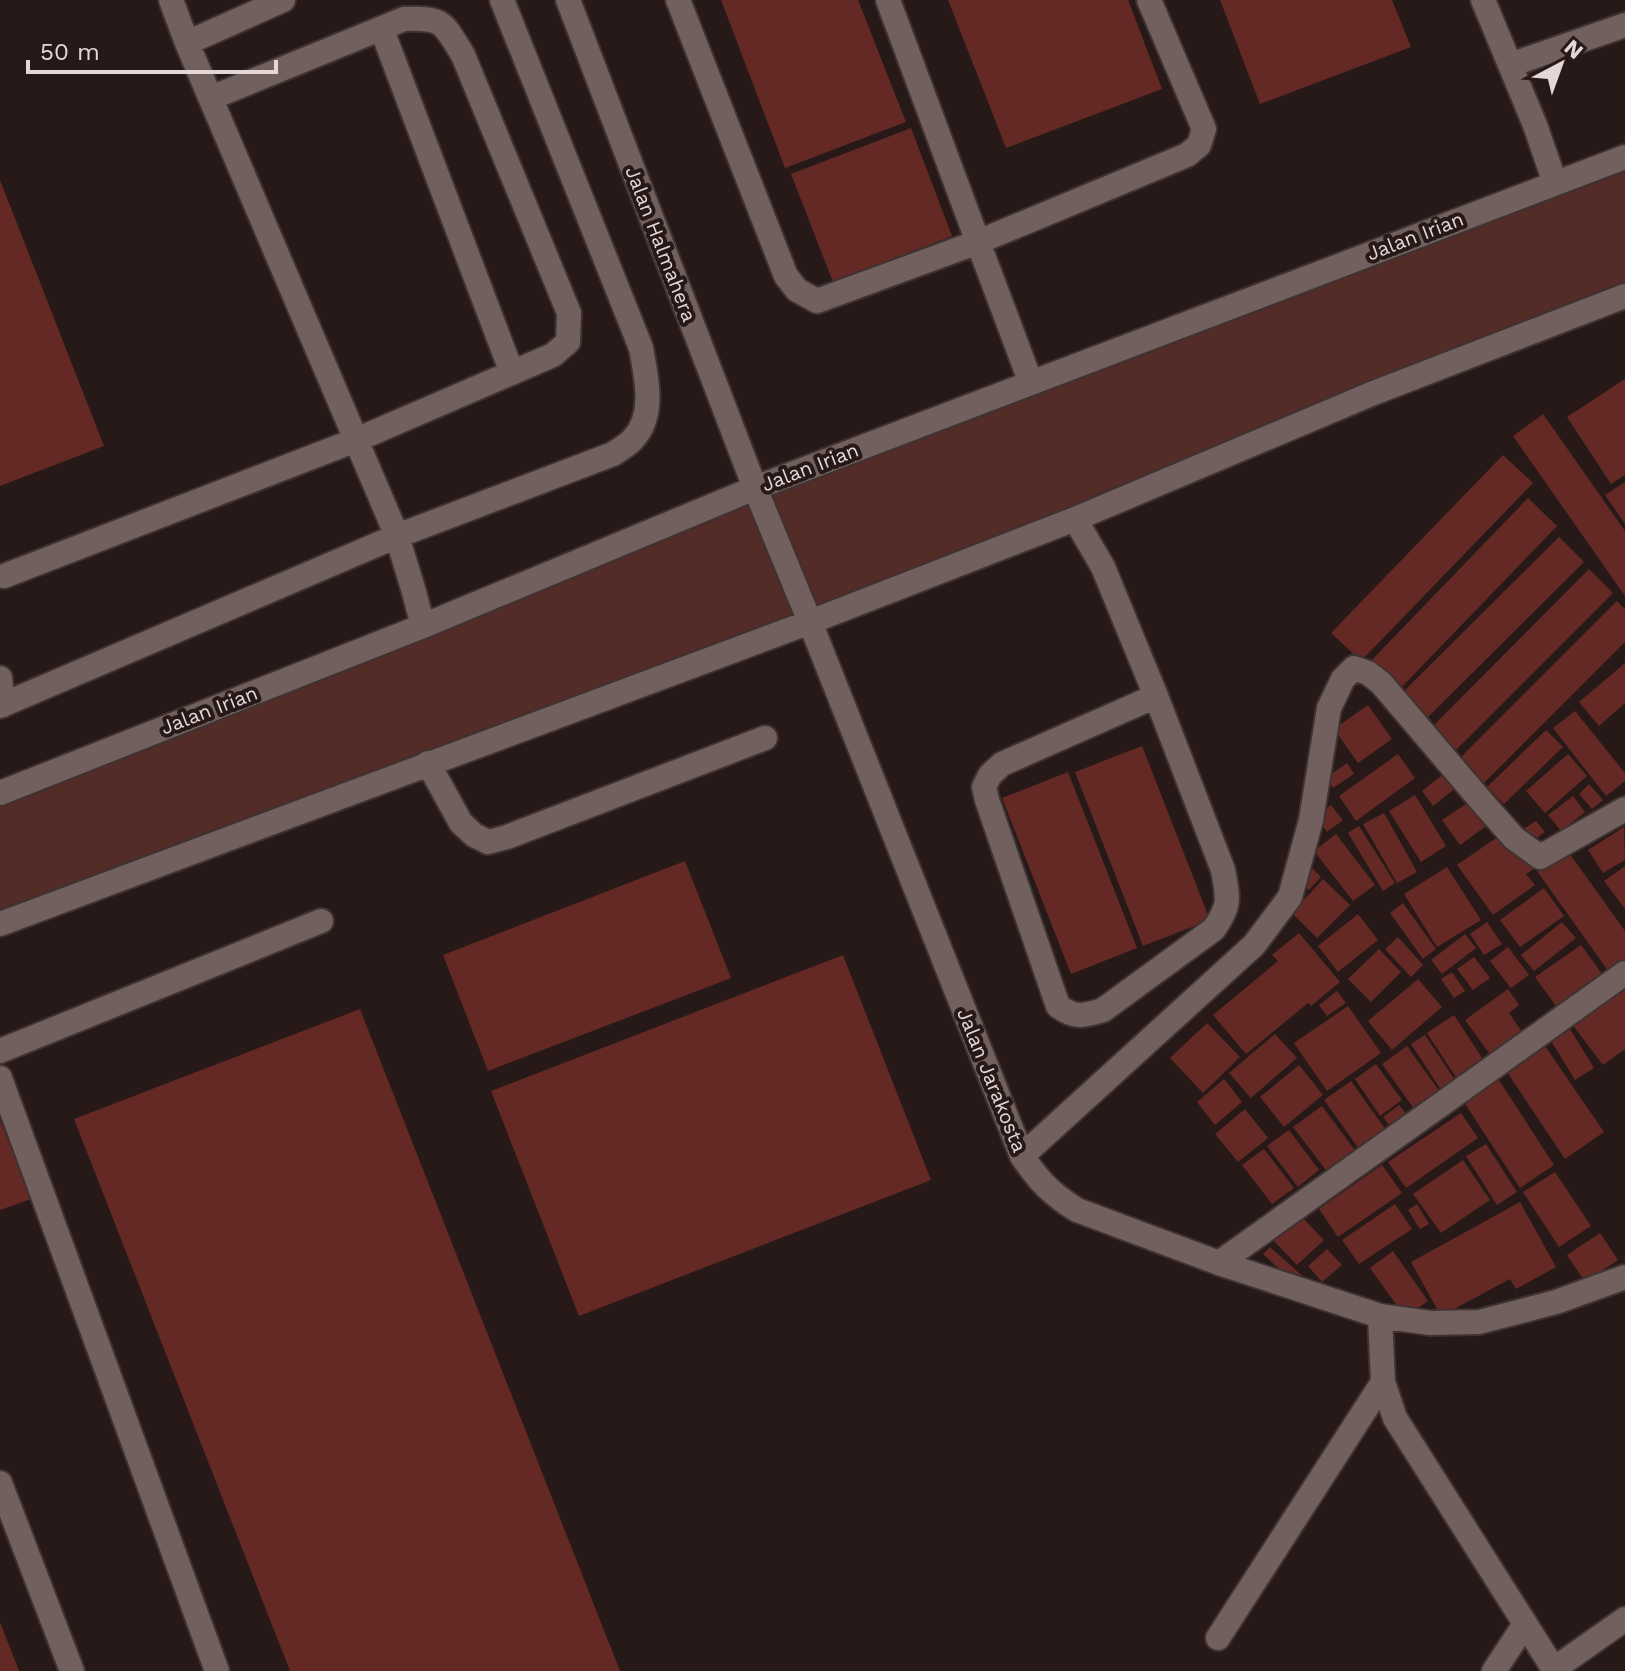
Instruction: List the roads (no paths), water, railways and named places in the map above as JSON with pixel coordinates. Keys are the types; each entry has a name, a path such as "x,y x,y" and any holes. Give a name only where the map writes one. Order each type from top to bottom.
{"street":[{"path":"171,0 397,536 423,626"},
{"path":"187,43 283,0"},
{"path":"0,678 1,705 397,536 613,454 634,439 643,423 648,392 641,348 502,0"},
{"name":"Jalan Halmahera","path":"568,0 755,488 810,622"},
{"path":"678,0 786,276 797,290 817,301 978,242 1187,155 1199,145 1204,129 1149,0"},
{"path":"888,0 1031,383"},
{"path":"1483,0 1535,125 1555,183"},
{"path":"4,576 356,440 553,355 568,342 569,313 463,55 445,26 426,18 404,19 211,98"},
{"path":"1510,65 1625,25"},
{"path":"382,30 512,373"},
{"name":"Jalan Irian","path":"0,793 423,626 755,488 1625,157"},
{"path":"0,924 810,622 1075,519 1371,394 1625,296"},
{"path":"1075,519 1103,567 1156,696 1223,870 1228,900 1225,913 1214,929 1103,1010 1086,1015 1070,1014 1058,1006 984,787 990,775 1002,764 1156,696"},
{"name":"Jalan Jarakosta","path":"810,622 1022,1156 1037,1179 1058,1198 1077,1210 1219,1263 1380,1316 1430,1323 1479,1322 1556,1302 1625,1277"},
{"path":"1022,1156 1254,945 1276,918 1290,897 1311,820 1329,708 1343,679 1354,668 1368,673 1381,683 1514,838 1540,857 1625,809"},
{"path":"428,763 461,823 488,842 765,738"},
{"path":"0,1051 321,921"},
{"path":"1219,1263 1625,973"},
{"path":"0,1078 217,1671"},
{"path":"1380,1316 1383,1382 1395,1418 1555,1670 1625,1619"},
{"path":"1218,1638 1383,1382"},
{"path":"0,1483 72,1671"},
{"path":"1494,1671 1525,1624"}]}
